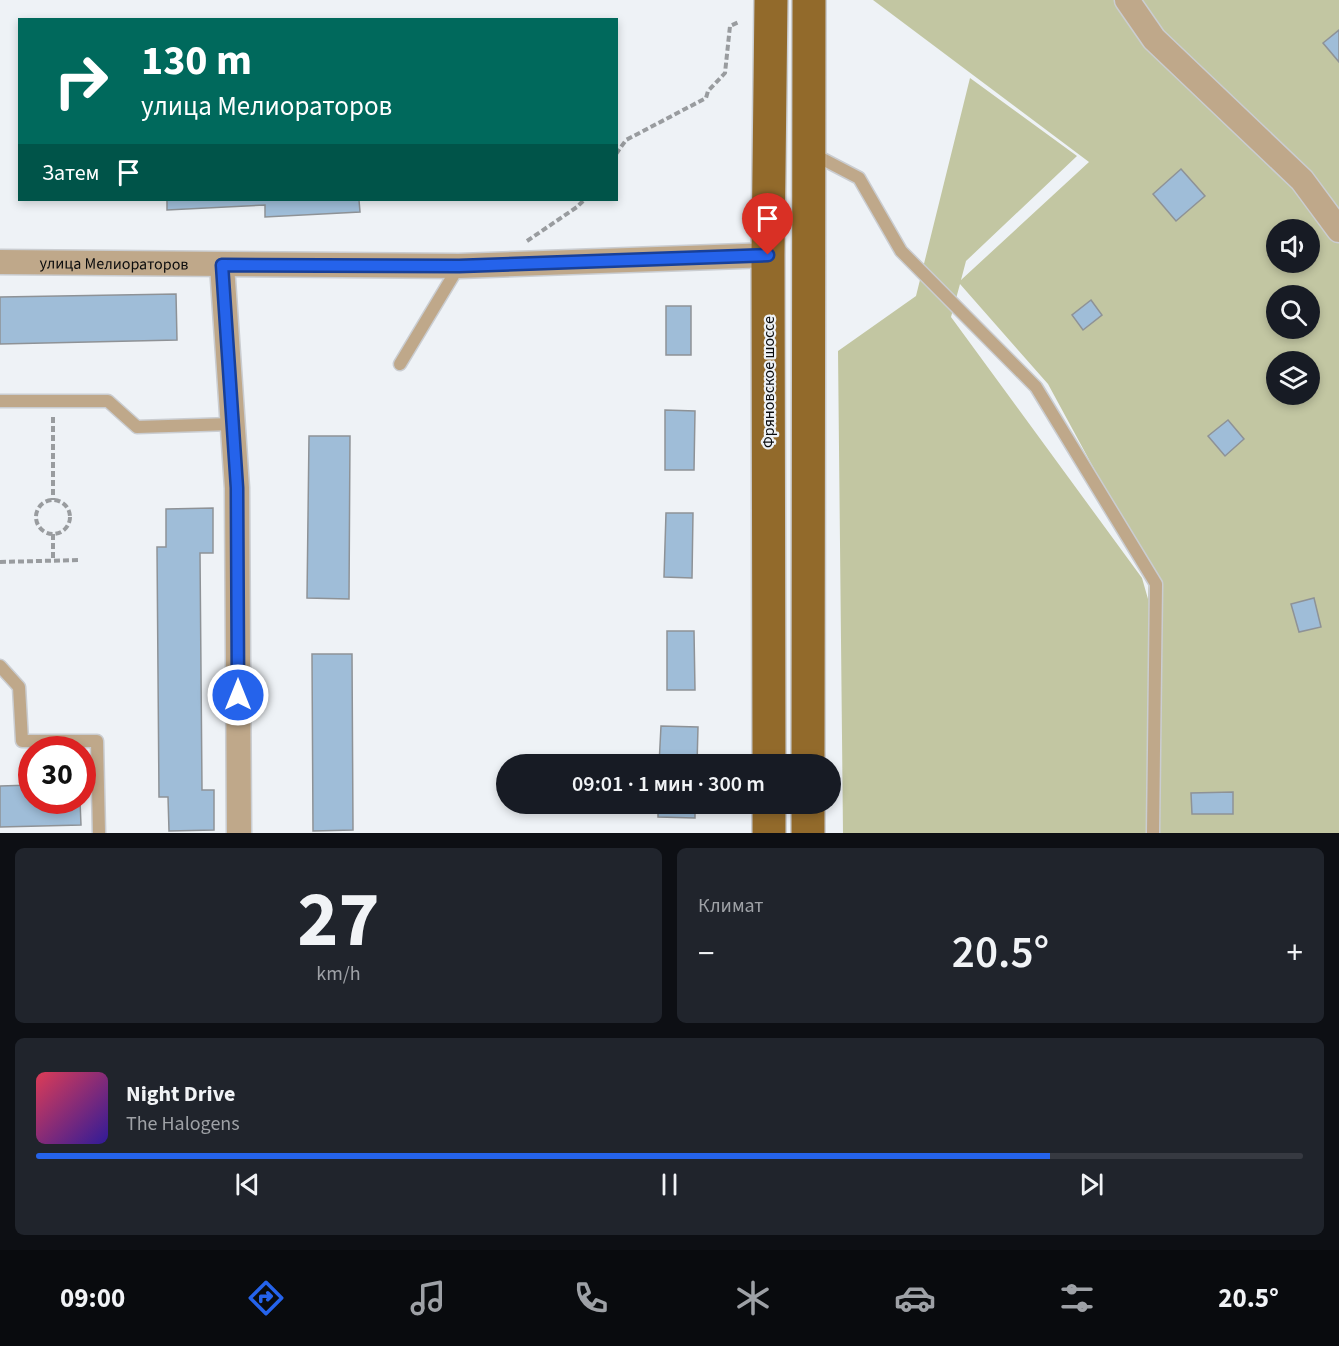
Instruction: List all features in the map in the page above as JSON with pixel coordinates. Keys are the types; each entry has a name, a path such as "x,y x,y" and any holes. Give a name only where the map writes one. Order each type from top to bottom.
{"main road":[{"name":"Фряновское шоссе","path":"769,754 768,255 771,0"},
{"path":"808,754 809,0"},
{"path":"769,814 769,833"},
{"path":"808,814 808,833"}],"street":[{"path":"1127,0 1154,39 1302,180 1339,230"},
{"name":"улица Мелиораторов","path":"0,262 459,266 768,255"},
{"path":"222,265 237,488 239,833"}],"lane":[{"path":"810,152 859,178 901,251 1036,387 1156,584 1153,833"},
{"path":"400,364 459,266"},
{"path":"0,401 108,401 137,427 232,424"},
{"path":"0,666 18,687 22,741 97,741 99,833"}],"path":[{"path":"618,151 626,141 706,98 708,92 725,73 730,26 740,22"},
{"path":"516,264 524,243 544,231 583,201"},
{"path":"52,401 53,500"},
{"path":"53,500 65,505 70,513 70,518 63,531 53,534 41,530 36,515 41,505 53,500"},
{"path":"53,534 53,560"},
{"path":"0,562 79,560"}],"green space":[{"path":"873,0 1339,0 1339,833 843,833 838,351 916,296 970,78 1077,156 966,261 961,280 1089,162","holes":["960,284 1048,384 1149,570 1148,599 1142,578 951,317"]}],"building":[{"path":"1339,30 1339,62 1323,43"},
{"path":"1181,169 1205,196 1176,221 1153,194"},
{"path":"167,201 359,201 360,212 265,217 265,205 167,210"},
{"path":"176,294 177,340 0,344 0,297"},
{"path":"1091,300 1102,315 1083,330 1072,315"},
{"path":"666,306 691,306 691,355 666,355"},
{"path":"665,410 695,411 694,470 665,470"},
{"path":"1228,420 1244,439 1225,456 1208,436"},
{"path":"309,436 350,436 349,599 307,598"},
{"path":"213,508 213,553 200,553 202,790 214,790 214,830 169,831 168,797 159,797 157,547 166,547 166,509"},
{"path":"666,513 693,513 692,578 664,577"},
{"path":"1314,598 1321,627 1299,632 1291,604"},
{"path":"667,631 694,631 695,690 667,690"},
{"path":"312,654 352,654 353,830 313,831"},
{"path":"661,726 698,727 697,754 660,754"},
{"path":"18,785 18,814 81,814 81,825 0,827 0,786"},
{"path":"1233,792 1233,814 1192,814 1191,793"},
{"path":"658,814 695,814 695,818 658,817"}],"route":[{"path":"238,695 237,488 222,265 459,266 768,255"}]}
